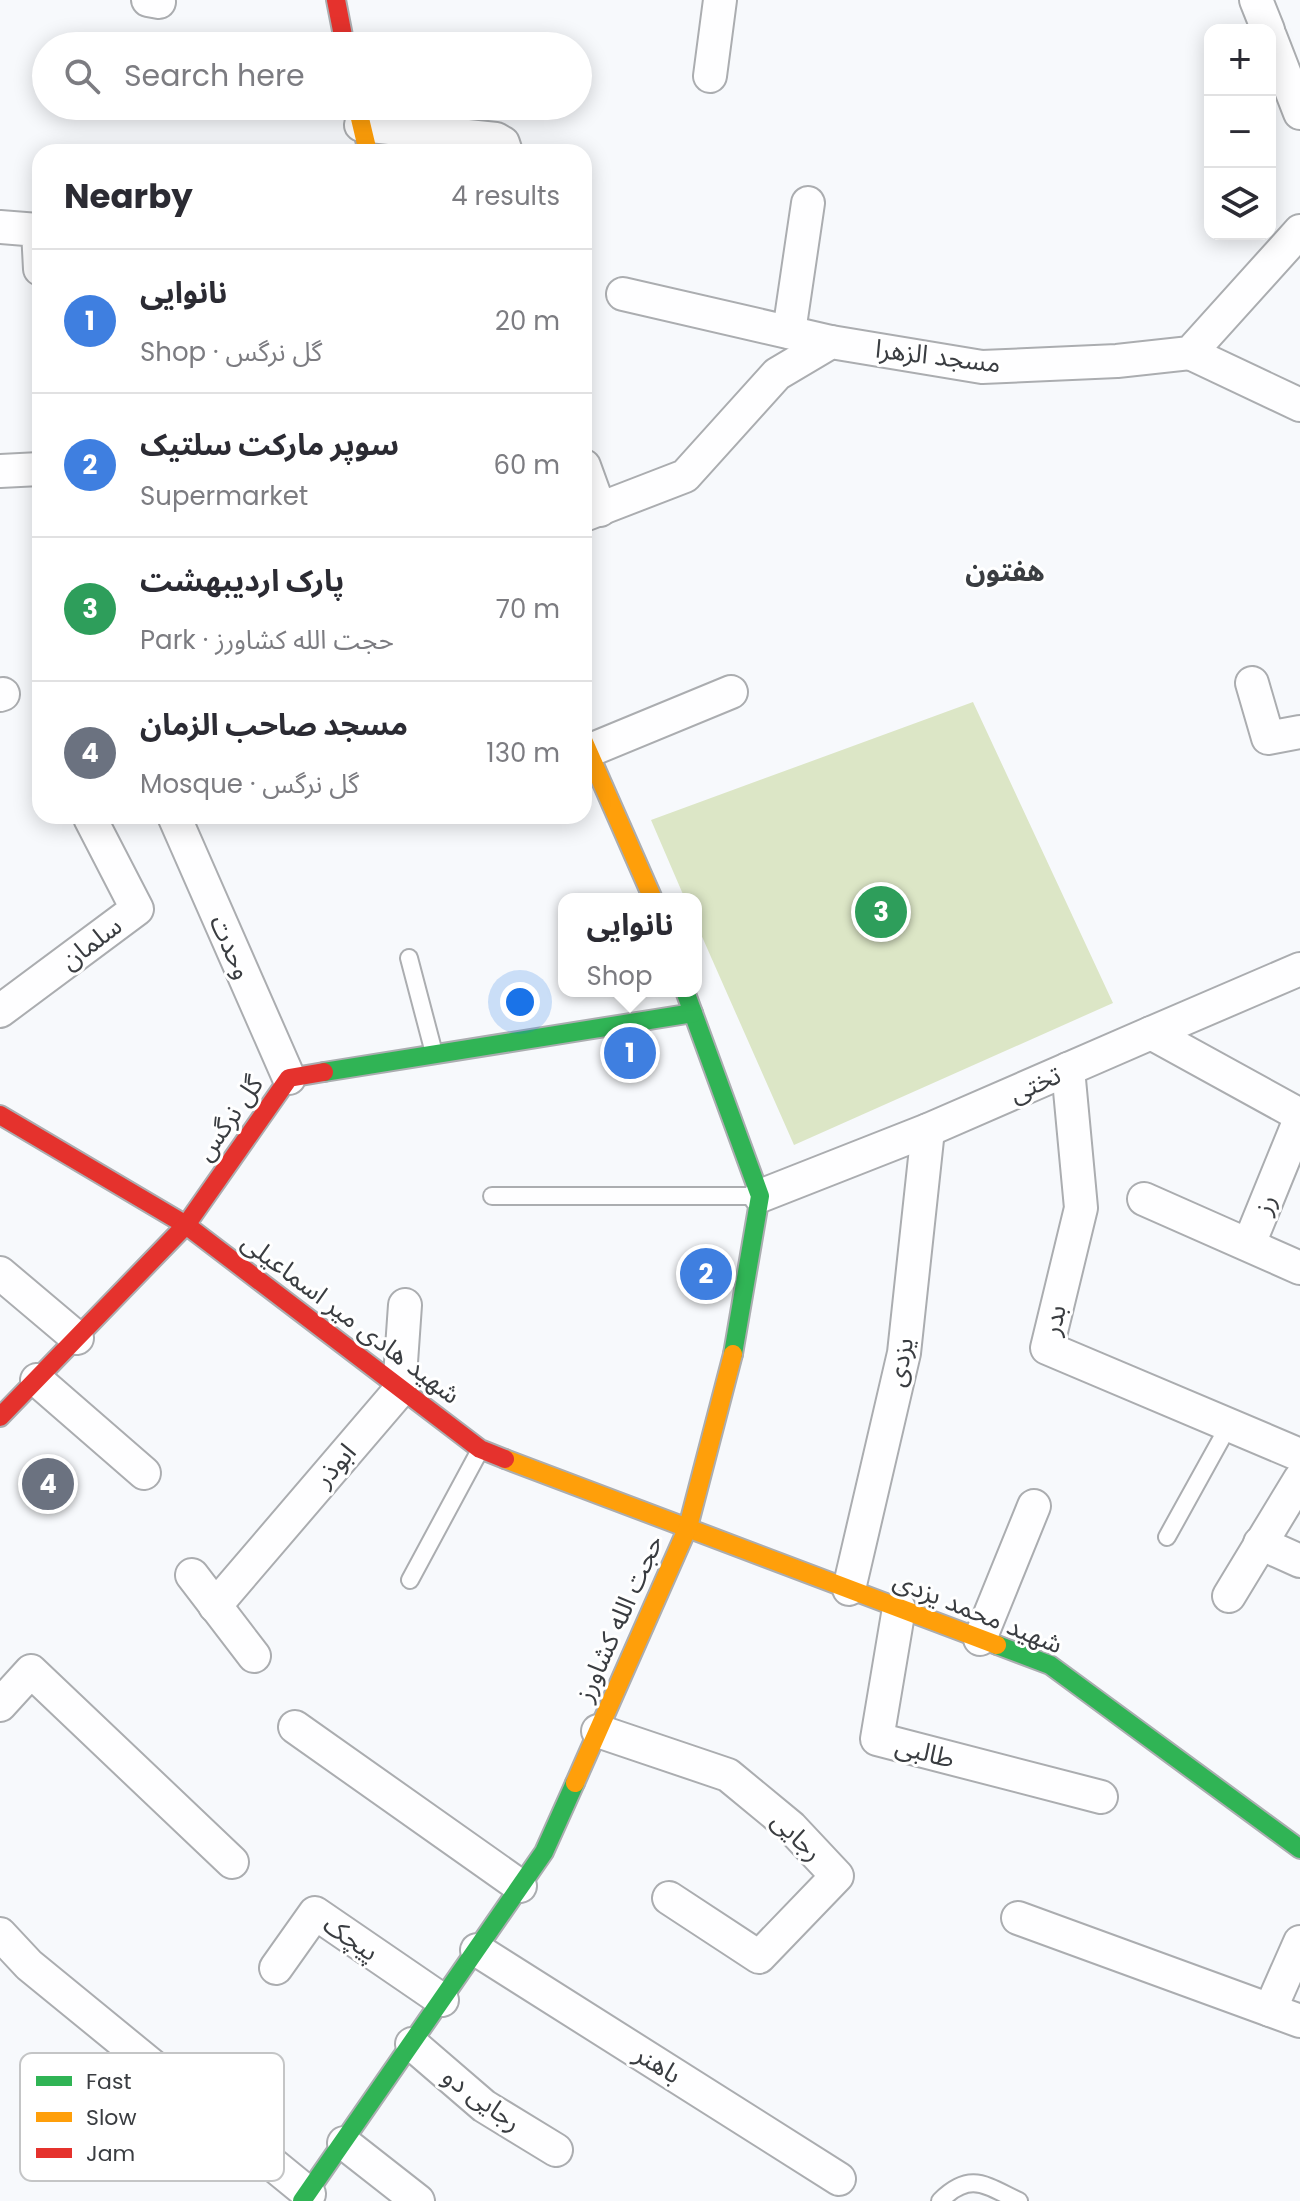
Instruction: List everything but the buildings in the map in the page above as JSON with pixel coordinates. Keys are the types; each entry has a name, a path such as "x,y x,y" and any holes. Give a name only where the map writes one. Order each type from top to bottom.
{"street":[{"path":"336,0 342,32"},
{"path":"710,76 720,0"},
{"path":"1256,0 1266,24"},
{"path":"1276,51 1300,113"},
{"path":"362,128 496,139 503,144"},
{"path":"789,332 808,203"},
{"path":"0,227 32,230"},
{"path":"1300,231 1190,353 1300,405"},
{"name":"مسجد الزهرا","path":"623,294 831,342 982,367 1117,361 1190,353"},
{"path":"592,513 685,476 777,374 831,342"},
{"path":"0,471 32,469"},
{"path":"1252,683 1268,738 1300,732"},
{"path":"592,744 731,692"},
{"path":"592,760 650,893"},
{"name":"سلمان","path":"0,1011 137,909 93,824"},
{"name":"وحدت","path":"178,824 289,1078"},
{"name":"تختی","path":"760,1196 928,1130 1300,969"},
{"name":"حجت الله کشاورز","path":"306,2197 544,1852 688,1527 730,1370 760,1196 687,997"},
{"name":"گل نرگس","path":"0,1417 186,1225 289,1078 693,1013"},
{"path":"1151,1033 1300,1117"},
{"name":"بدر","path":"1068,1069 1081,1208 1047,1348 1300,1455"},
{"name":"شهید هادی میر اسماعیلی","path":"0,1115 186,1225 399,1391 480,1449 688,1527"},
{"name":"رز","path":"1249,1244 1300,1117"},
{"name":"یزدی","path":"849,1589 904,1353 928,1130"},
{"path":"1144,1199 1300,1268"},
{"path":"0,1273 77,1338"},
{"path":"399,1391 405,1305"},
{"path":"37,1380 144,1473"},
{"name":"ابوذر","path":"215,1606 399,1391"},
{"path":"1229,1596 1300,1479"},
{"path":"980,1639 1034,1506"},
{"name":"شهید محمد یزدی","path":"688,1527 1050,1665 1300,1849"},
{"path":"1260,1543 1300,1561"},
{"path":"192,1575 254,1656"},
{"name":"طالبی","path":"899,1608 877,1739 1101,1797"},
{"path":"0,1705 31,1671 232,1862"},
{"path":"295,1727 520,1886"},
{"name":"رجایی","path":"598,1731 728,1775 791,1827 837,1876 759,1957 669,1898"},
{"name":"پیچک","path":"276,1968 315,1913 442,2000"},
{"path":"1018,1918 1300,2021"},
{"path":"0,1934 29,1965 134,2053"},
{"path":"1270,2010 1300,1942"},
{"name":"باهنر","path":"477,1950 839,2179"},
{"name":"رجایی دو","path":"412,2044 484,2106 556,2150"},
{"path":"344,2143 418,2201"},
{"path":"284,2179 306,2197"}],"lane":[{"path":"409,958 435,1055"},
{"path":"492,1196 760,1196"},
{"path":"1167,1537 1229,1425"},
{"path":"410,1580 480,1449"},
{"path":"940,2201 954,2186 977,2182 1019,2201"}],"green space":[{"path":"973,702 1113,1003 794,1145 702,937 702,893 682,893 651,820"}],"traffic: fast":[{"path":"687,997 760,1196 733,1354"},
{"path":"324,1072 693,1013"},
{"path":"997,1645 1050,1665 1300,1849"},
{"path":"302,2201 544,1852 575,1783"}],"traffic: slow":[{"path":"360,120 366,144"},
{"path":"592,760 650,893"},
{"path":"575,1783 688,1527 733,1354"},
{"path":"505,1459 997,1645"}],"traffic: jam":[{"path":"336,0 342,32"},
{"path":"0,1417 186,1225 289,1078 324,1072"},
{"path":"0,1115 186,1225 480,1449 505,1459"}],"place":[{"name":"پارک اردیبهشت","path":"881,912"},
{"name":"نانوایی","path":"630,1053"},
{"name":"سوپر مارکت سلتیک","path":"706,1274"},
{"name":"مسجد صاحب الزمان","path":"48,1484"}],"district":[{"name":"هفتون","path":"1005,571"}]}
